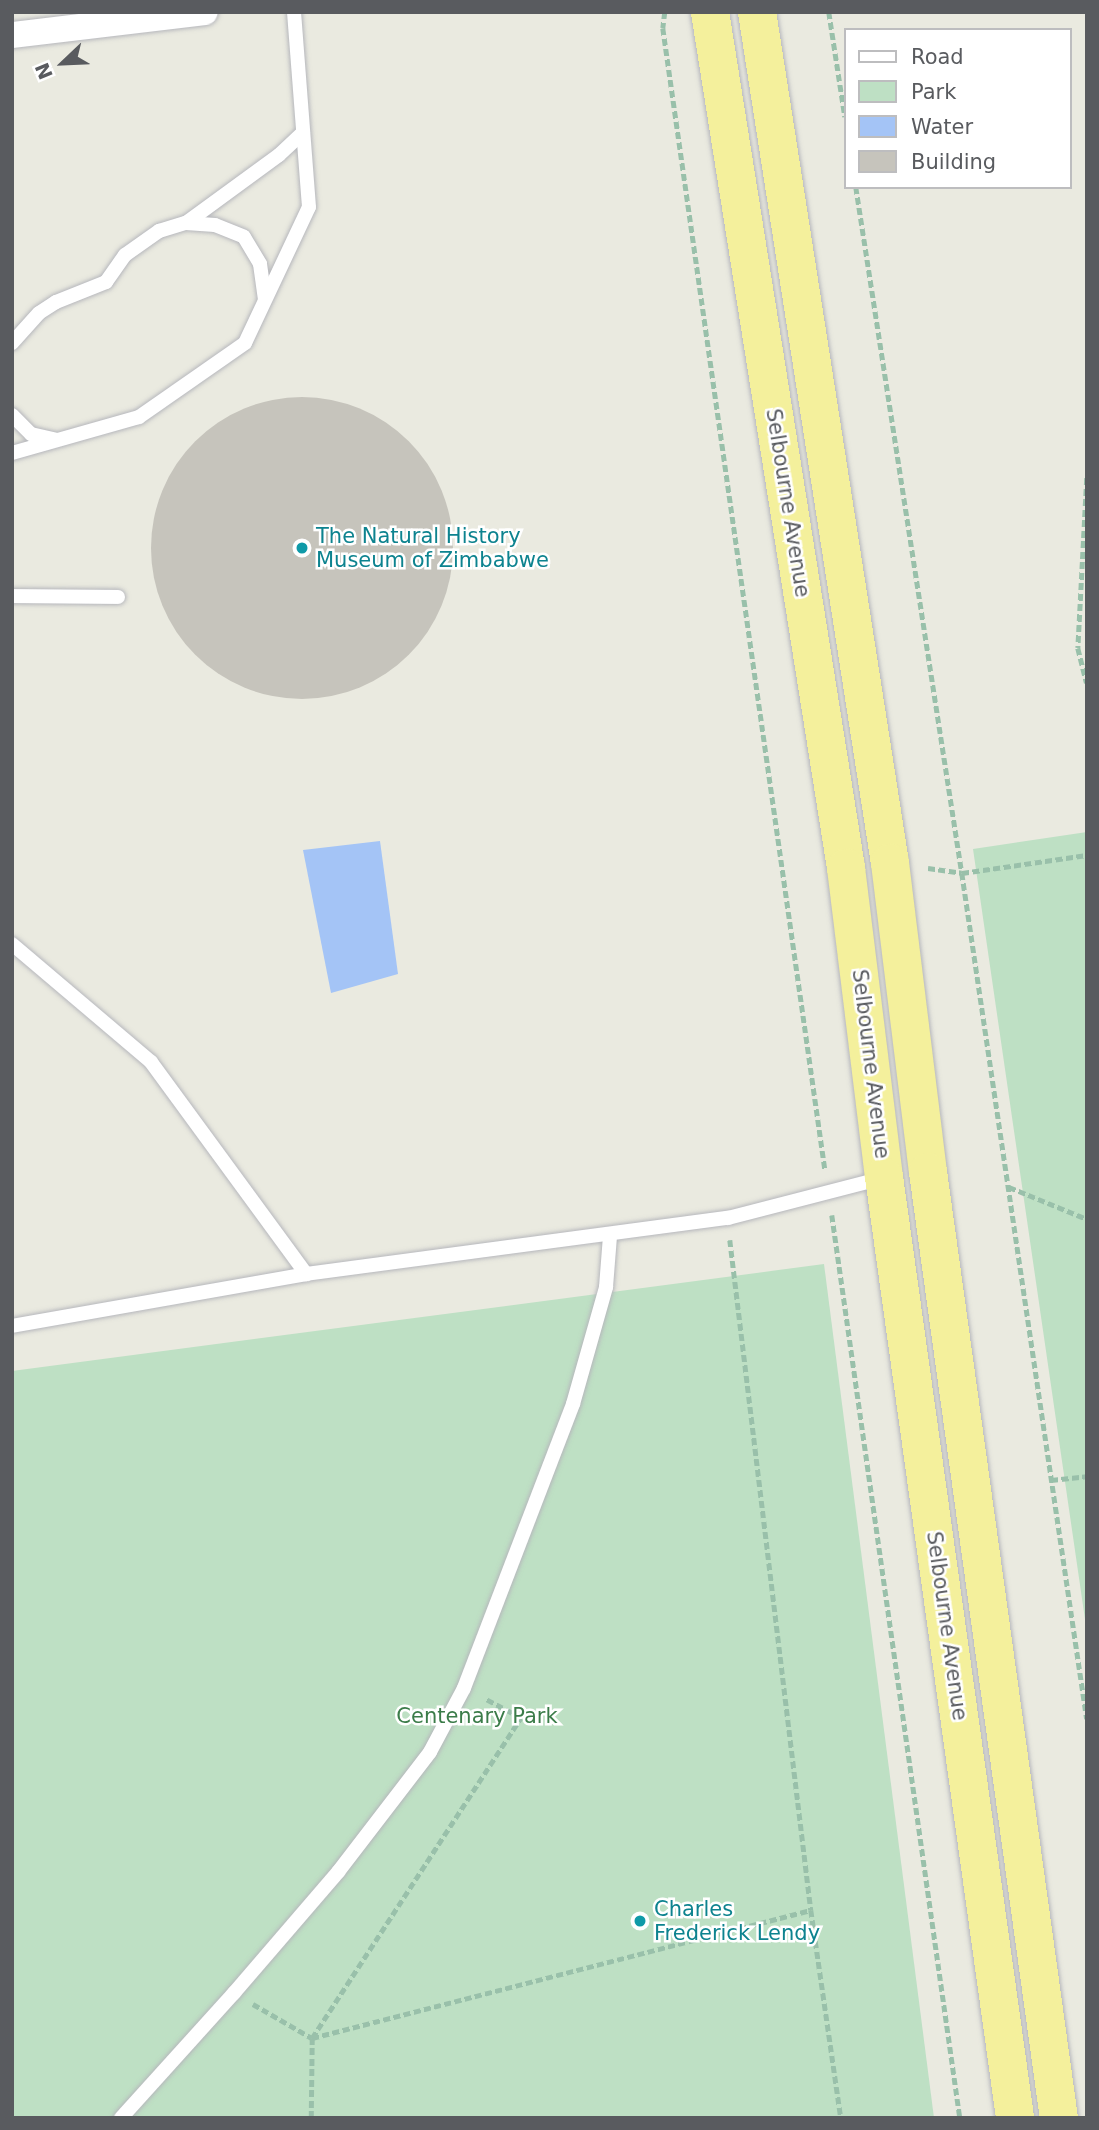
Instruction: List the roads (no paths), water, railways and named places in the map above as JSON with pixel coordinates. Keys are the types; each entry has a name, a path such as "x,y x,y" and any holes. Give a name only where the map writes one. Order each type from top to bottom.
{"highway":[{"name":"Selbourne Avenue","path":"710,12 846,868 884,1177 1015,2118"},
{"name":"Selbourne Avenue","path":"757,12 890,863 928,1172 1059,2118"}],"street":[{"path":"12,35 205,12"}],"lane":[{"path":"12,453 139,417 245,343 309,207 294,12"},
{"path":"12,343 39,313 56,302 106,282 125,255 159,231 186,223 279,155 303,133"},
{"path":"186,223 215,225 244,237 260,264 265,300"},
{"path":"12,415 32,434 58,440"},
{"path":"12,596 118,597"},
{"path":"12,944 151,1062 306,1274"},
{"path":"12,1326 306,1274 610,1236 728,1218 884,1177"},
{"path":"121,2118 338,1872 430,1752 464,1688 573,1404 606,1287 610,1236"}],"water":[{"path":"380,841 398,974 331,993 303,850"}],"place":[{"name":"The Natural History Museum of Zimbabwe","path":"302,548"},
{"name":"Charles Frederick Lendy","path":"640,1921"}],"park label":[{"name":"Centenary Park","path":"477,1716"}]}
